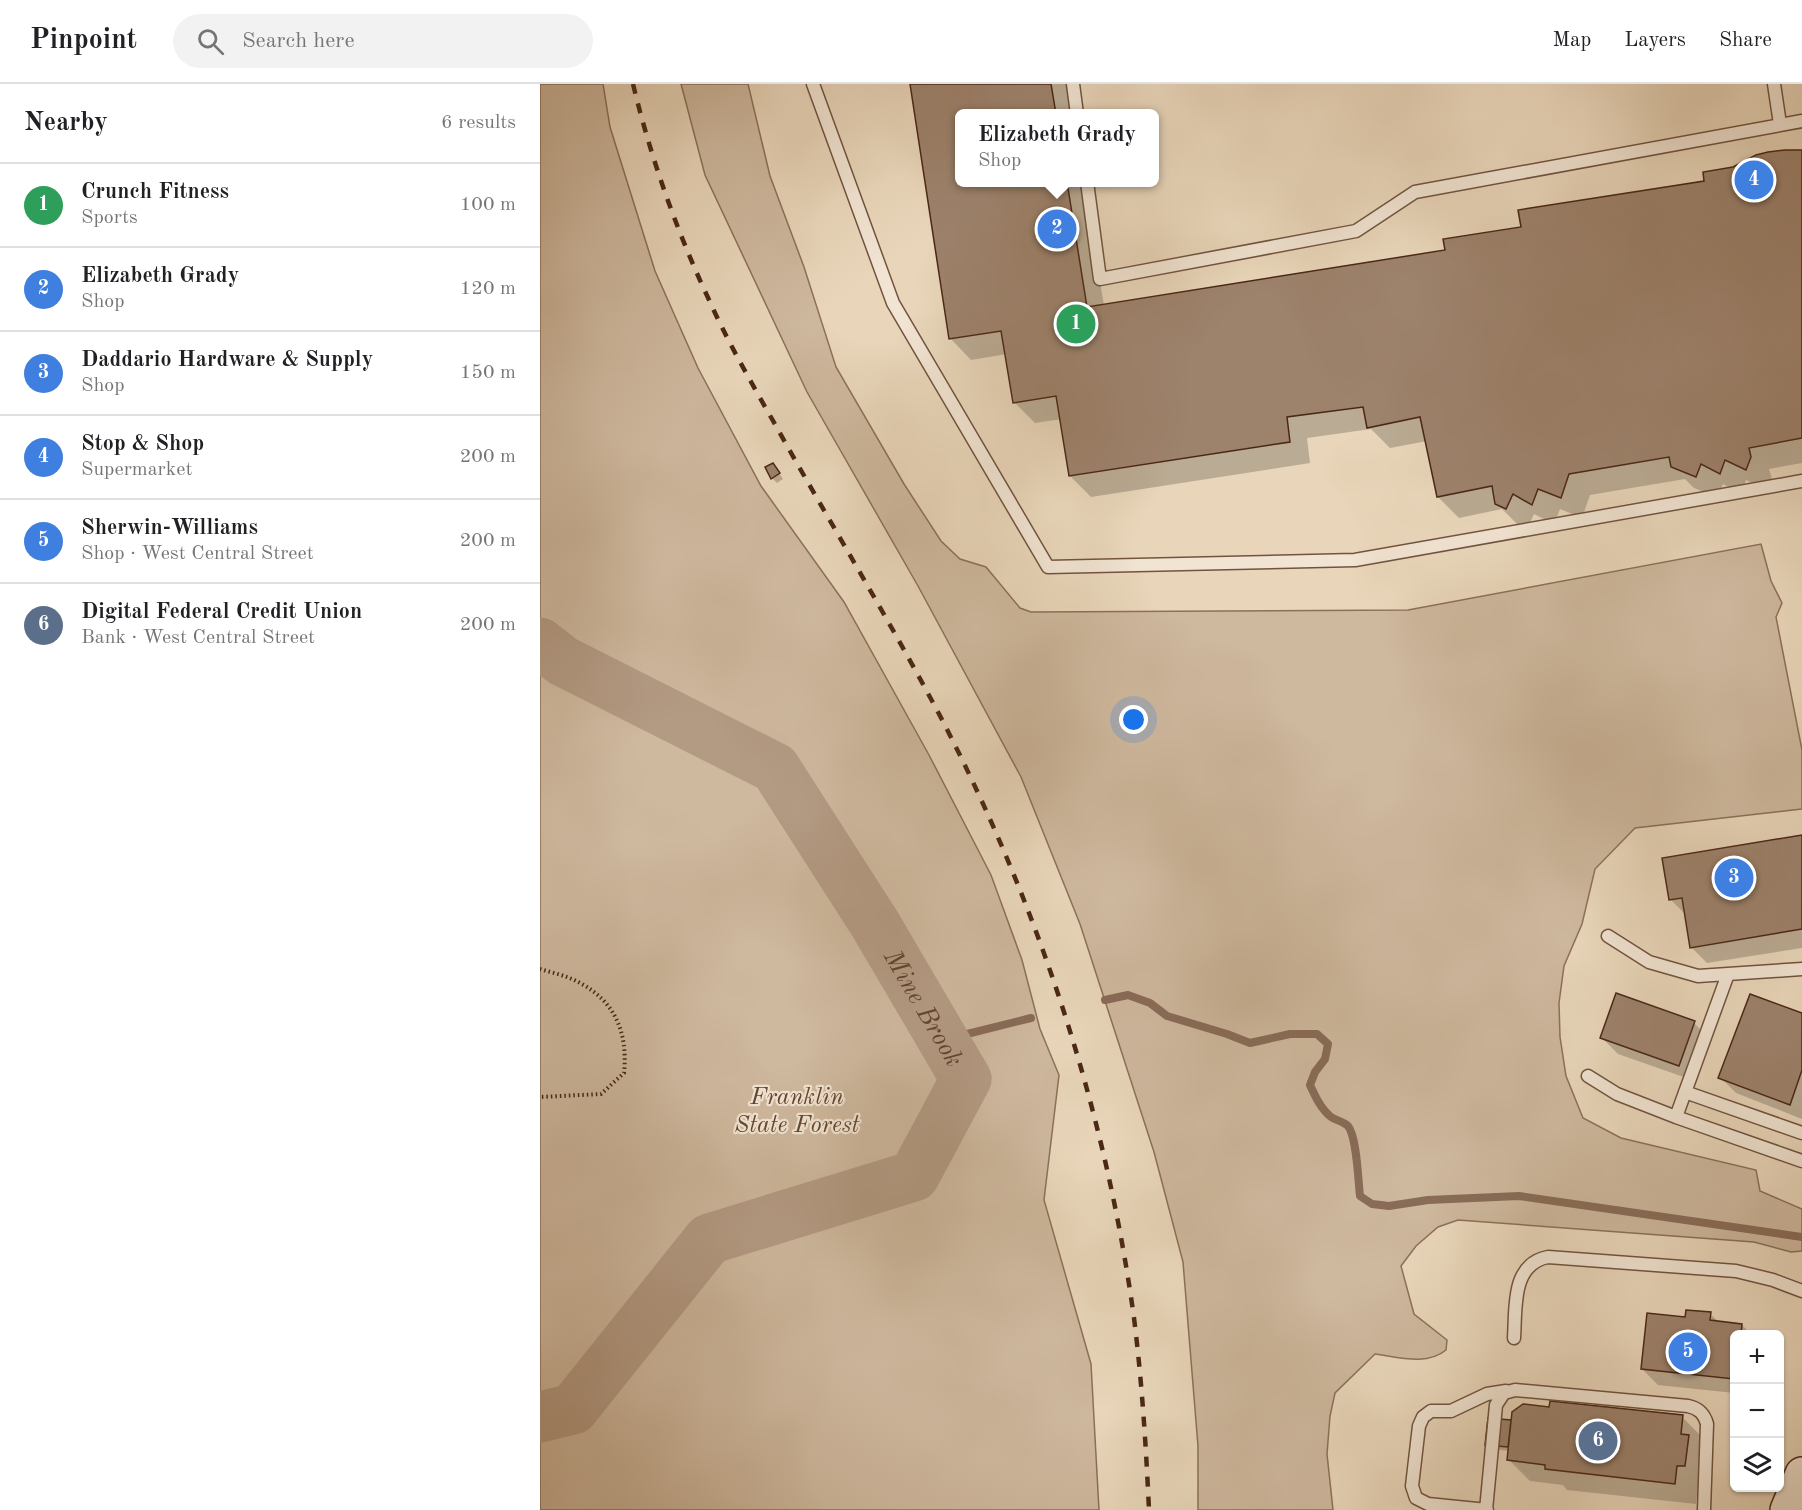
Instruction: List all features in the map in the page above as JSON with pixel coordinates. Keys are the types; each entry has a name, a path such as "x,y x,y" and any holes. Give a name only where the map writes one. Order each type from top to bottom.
{"main road":[{"path":"1787,1510 1802,1474"}],"lane":[{"path":"813,84 893,303 1048,567 1355,560 1802,481"},
{"path":"1073,84 1076,109"},
{"path":"1774,84 1780,124"},
{"path":"1088,187 1100,279 1356,231 1415,192 1802,121"},
{"path":"1608,936 1649,962 1663,968 1698,976 1802,969"},
{"path":"1676,1117 1728,974"},
{"path":"1588,1076 1605,1089 1617,1094 1802,1161"},
{"path":"1685,1092 1802,1133"},
{"path":"1514,1338 1518,1287 1522,1274 1530,1264 1548,1257 1736,1271 1773,1280 1802,1292"},
{"path":"1509,1390 1501,1395 1496,1405 1486,1510 1428,1504 1414,1496 1412,1486 1420,1422 1423,1416 1431,1411 1451,1411 1487,1394 1509,1390 1696,1408 1704,1416 1707,1424 1704,1510"}],"path":[{"path":"540,969 578,981 599,994 617,1019 627,1051 624,1073 601,1094 540,1097"}],"green space":[{"name":"Franklin State Forest","path":"540,84 603,84 610,127 655,271 698,368 761,486 844,602 929,755 991,875 1022,960 1040,1029 1059,1075 1044,1200 1091,1364 1099,1510 540,1510"},
{"path":"681,84 748,84 770,176 804,267 836,367 904,484 941,541 960,559 986,567 1020,608 1031,612 1408,610 1761,544 1771,581 1782,603 1776,617 1802,750 1802,809 1635,828 1595,869 1582,924 1564,966 1559,1003 1560,1037 1566,1076 1583,1118 1621,1138 1756,1170 1760,1191 1802,1209 1802,1251 1791,1252 1754,1242 1458,1220 1438,1227 1416,1246 1401,1266 1414,1314 1447,1340 1446,1350 1430,1358 1421,1359 1375,1354 1335,1393 1330,1416 1327,1454 1333,1510 1198,1510 1198,1446 1183,1262 1154,1152 1080,924 1021,777 918,586 807,392 705,175"}],"building":[{"path":"910,84 1051,84 1055,109 955,109 955,187 1068,187 1087,307 1445,250 1443,239 1521,227 1518,210 1704,181 1703,172 1733,167 1756,155 1785,150 1802,150 1802,438 1749,448 1751,457 1746,470 1725,460 1720,474 1701,464 1696,477 1671,467 1669,457 1569,474 1561,498 1538,489 1532,505 1513,494 1506,509 1495,504 1492,486 1437,497 1420,417 1367,428 1363,407 1287,417 1290,442 1069,476 1056,396 1013,403 1001,331 949,339"},
{"path":"773,463 780,473 771,479 765,467"},
{"path":"1802,835 1802,929 1690,948 1682,898 1669,900 1662,858"},
{"path":"1616,993 1695,1021 1679,1066 1600,1038"},
{"path":"1750,994 1802,1013 1802,1070 1790,1105 1718,1078"},
{"path":"1686,1310 1711,1312 1710,1320 1742,1324 1741,1330 1730,1330 1730,1379 1641,1369 1647,1313 1685,1317"},
{"path":"1550,1401 1683,1415 1681,1434 1689,1435 1685,1466 1677,1466 1675,1484 1545,1469 1545,1465 1507,1460 1512,1412 1523,1404 1549,1407"},
{"path":"1488,1418 1511,1420 1508,1447 1485,1445"}],"waterway":[{"name":"Mine Brook","path":"540,643 563,661 775,768 875,924 966,1079 914,1176 709,1239 573,1409 540,1417"},
{"path":"1105,1000 1128,995 1150,1003 1167,1016 1250,1043 1290,1034 1317,1034 1328,1044 1325,1059 1315,1072 1310,1085 1324,1110 1331,1117 1348,1126 1355,1149 1360,1196 1372,1204 1389,1206 1428,1200 1519,1196 1802,1237"},
{"path":"943,1040 1031,1018"}],"railway":[{"path":"633,84 666,195 698,276 756,391 938,712 974,784 1036,931 1085,1083 1105,1161 1121,1239 1139,1366 1149,1510"}],"place":[{"name":"Stop & Shop","path":"1754,180"},
{"name":"Elizabeth Grady","path":"1057,229"},
{"name":"Crunch Fitness","path":"1076,324"},
{"name":"Daddario Hardware & Supply","path":"1734,878"},
{"name":"Sherwin-Williams","path":"1688,1352"},
{"name":"Digital Federal Credit Union","path":"1598,1441"}]}
